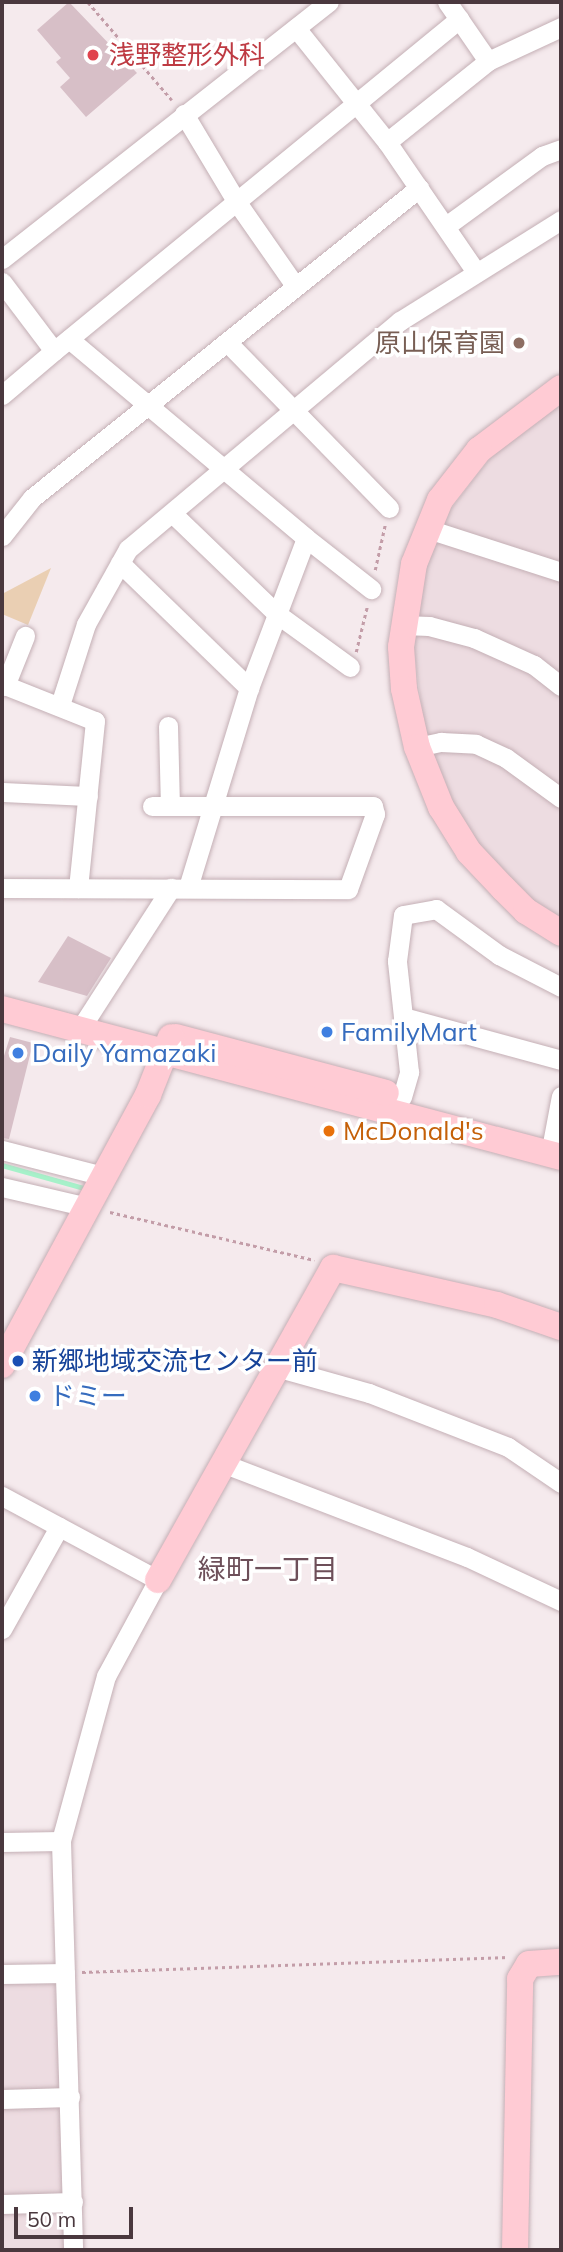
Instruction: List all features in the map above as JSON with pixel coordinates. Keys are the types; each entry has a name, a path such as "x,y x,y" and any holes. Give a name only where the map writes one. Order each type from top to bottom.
{"street":[{"path":"2,259 328,2"},
{"path":"447,2 488,61"},
{"path":"2,395 356,101 460,19"},
{"path":"387,142 488,61 561,27"},
{"path":"296,28 387,142 476,272"},
{"path":"184,114 236,201 294,284"},
{"path":"446,226 542,156 561,149"},
{"path":"2,536 32,498 227,342 294,284 419,188"},
{"path":"60,705 86,624 128,549 226,469 290,410 401,321 561,220"},
{"path":"3,285 61,345 148,405 370,589"},
{"path":"227,342 290,410 388,508"},
{"path":"561,388 479,450 447,489 414,564 403,625 404,689 417,747 441,807 469,852 526,911 561,933"},
{"path":"172,513 277,614 350,667"},
{"path":"428,529 561,572"},
{"path":"85,1022 180,888 211,805 249,688 306,538"},
{"path":"120,563 249,688"},
{"path":"403,625 429,626 474,638 534,665 561,685"},
{"path":"25,636 3,685 60,705 95,721 78,888"},
{"path":"2,888 348,889 375,814 373,806 161,806 168,726"},
{"path":"417,747 441,742 476,744 506,758 561,798"},
{"path":"2,792 88,796"},
{"path":"402,1097 409,1072 397,961 400,918 429,908 499,955 561,987"},
{"path":"2,992 85,1022 557,1147"},
{"path":"2,1009 85,1022"},
{"path":"403,1017 561,1060"},
{"path":"169,1045 402,1097 557,1147"},
{"path":"2,1365 89,1207 169,1045"},
{"path":"557,1147 561,1096"},
{"path":"2,1150 103,1176"},
{"path":"2,1187 89,1207"},
{"path":"74,2250 61,1841 106,1676 222,1462 329,1273 338,1266 497,1305 561,1327"},
{"path":"276,1367 369,1393 508,1447 561,1483"},
{"path":"222,1462 467,1557 561,1601"},
{"path":"2,1496 158,1580"},
{"path":"2,1629 58,1527"},
{"path":"2,1842 61,1841"},
{"path":"515,2250 520,1979 529,1964 561,1962"},
{"path":"2,1974 65,1973"},
{"path":"2,2099 70,2097"},
{"path":"2,2204 73,2202"}],"path":[{"path":"88,2 184,114"},
{"path":"89,1207 338,1266"},
{"path":"65,1973 513,1957 529,1964"}],"shaded area":[{"path":"561,400 561,918 516,889 480,856 428,755 412,634 426,562 444,518 507,436"},
{"path":"51,568 28,625 2,614 2,594"},
{"path":"55,1983 66,2250 2,2250 2,1984"}],"building":[{"name":"浅野整形外科","path":"69,2 137,73 86,117 60,87 70,78 56,62 61,58 37,30"},
{"path":"68,936 111,958 87,996 38,982"},
{"path":"10,1037 33,1043 9,1139 2,1138 2,1062"}],"waterway":[{"path":"2,1165 84,1188"}],"place":[{"name":"浅野整形外科","path":"93,55"},
{"name":"原山保育園","path":"519,343"},
{"name":"FamilyMart","path":"327,1032"},
{"name":"Daily Yamazaki","path":"18,1053"},
{"name":"McDonald's","path":"329,1131"},
{"name":"新郷地域交流センター前","path":"18,1361"},
{"name":"ドミー","path":"35,1396"}],"district":[{"name":"緑町一丁目","path":"268,1569"}]}
